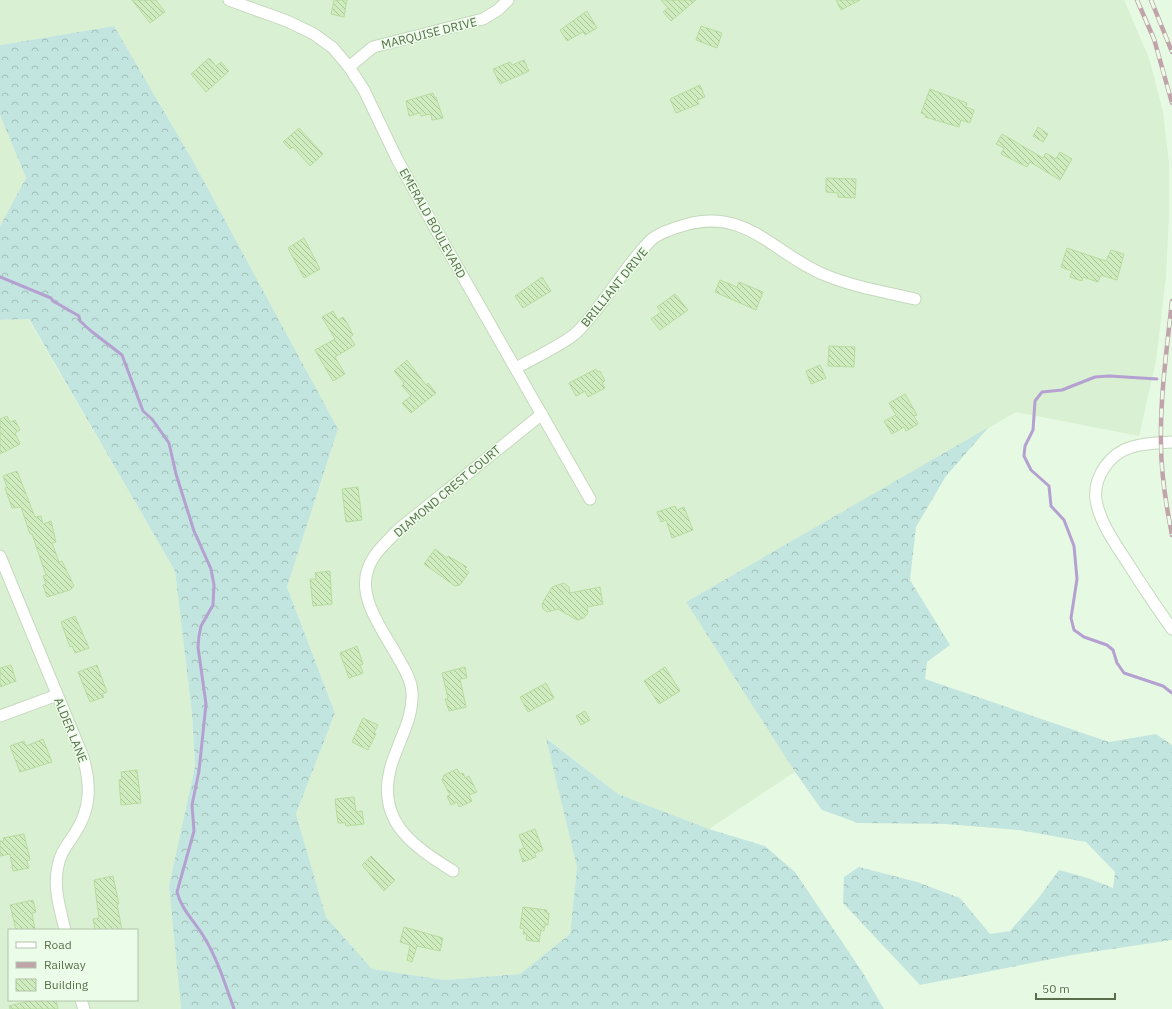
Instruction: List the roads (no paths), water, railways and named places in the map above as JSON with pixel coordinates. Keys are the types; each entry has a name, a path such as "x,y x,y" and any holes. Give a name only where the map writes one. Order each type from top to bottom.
{"street":[{"name":"EMERALD BOULEVARD","path":"229,0 287,21 314,34 333,48 350,67 364,90 397,159 426,212 590,499"},
{"name":"MARQUISE DRIVE","path":"350,67 373,47 483,19 498,10 508,0"},
{"name":"BRILLIANT DRIVE","path":"516,368 574,334 590,318 637,255 654,238 672,229 693,222 734,224 756,232 800,263 823,275 850,284 915,299"},
{"name":"DIAMOND CREST COURT","path":"453,871 420,851 404,835 392,815 388,793 390,771 411,712 412,691 405,670 370,605 366,587 367,570 380,549 399,529 542,414"},
{"path":"1172,442 1132,447 1117,454 1106,465 1099,476 1096,487 1096,500 1110,535 1172,629"},
{"name":"ALDER LANE","path":"0,556 83,757 88,774 88,806 83,821 64,850 58,865 56,882 65,929"},
{"path":"0,716 57,695"}],"waterway":[{"path":"0,277 51,298 53,301 79,316 80,321 91,331 122,355 143,411 152,419 169,443 176,474 194,531 211,569 214,585 213,605 201,626 198,647 206,704 199,771 192,805 194,831 177,892 185,910 204,937 213,954 234,1009"},
{"path":"1157,379 1109,376 1095,377 1062,390 1042,392 1035,401 1033,430 1025,446 1024,456 1031,470 1049,486 1051,506 1064,520 1074,546 1077,579 1071,618 1074,630 1084,637 1107,645 1113,650 1117,663 1124,673 1163,686 1172,693"}],"railway":[{"path":"1137,0 1154,39 1172,103"},
{"path":"1151,0 1172,52"},
{"path":"1172,301 1164,372 1161,426 1163,478 1172,535"}]}
